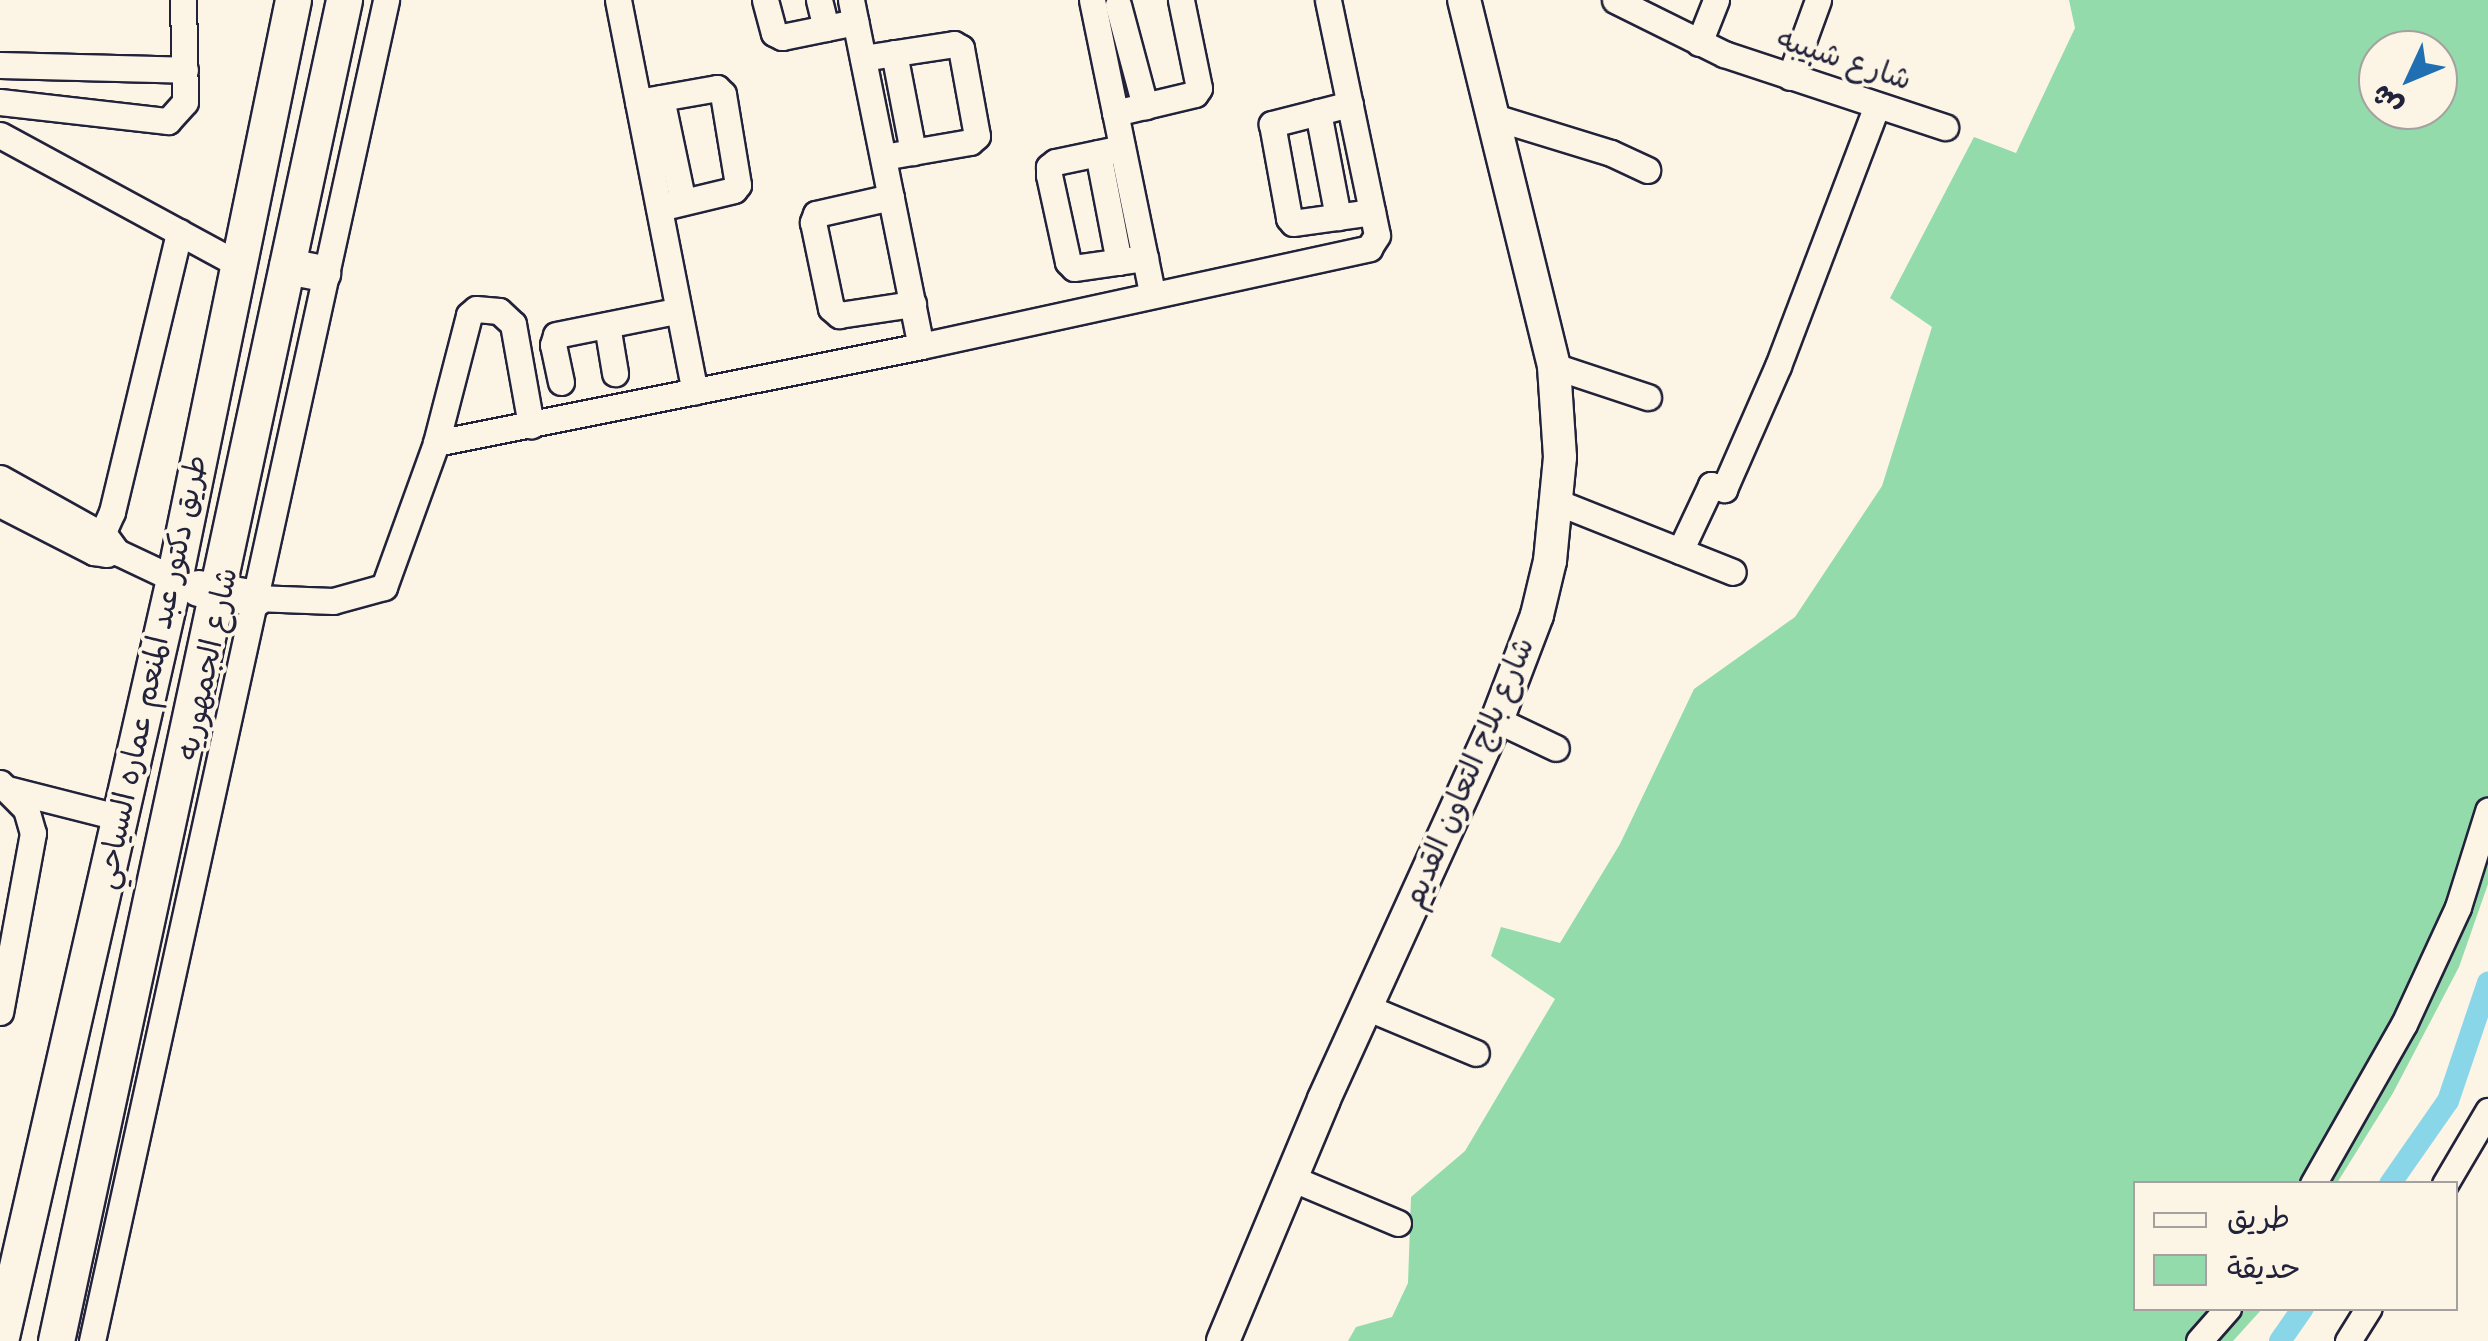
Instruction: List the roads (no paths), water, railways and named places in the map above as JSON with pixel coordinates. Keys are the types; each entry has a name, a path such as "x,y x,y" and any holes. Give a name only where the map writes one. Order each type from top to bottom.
{"main road":[{"name":"طريق دكتور عبد المنعم عماره السياحي","path":"0,1341 121,823 293,0"},
{"name":"طريق دكتور عبد المنعم عماره السياحي","path":"56,1341 344,0"},
{"path":"287,266 322,273"},
{"path":"174,579 216,595 255,598"},
{"path":"121,823 165,837"}],"street":[{"path":"0,102 168,121 185,102 183,0"},
{"name":"شارع الجمهوريه","path":"92,1341 322,273 386,0"},
{"path":"618,0 650,100 671,205 676,311 694,392"},
{"path":"764,0 774,33 782,37 826,28 853,11 921,346"},
{"path":"819,0 826,28"},
{"path":"1102,5 1145,0"},
{"path":"1115,113 1195,94 1199,88 1182,0"},
{"path":"436,443 921,346 1369,248 1378,236 1328,0"},
{"name":"شارع بلاج التعاون القديم","path":"1223,1341 1366,1006 1497,720 1537,614 1550,561 1560,457 1554,366 1464,0"},
{"name":"شارع شبيبه","path":"1615,0 1698,43 1946,127"},
{"path":"1698,43 1716,0"},
{"path":"1790,77 1818,0"},
{"path":"1102,5 1145,106"},
{"path":"1102,5 1115,113 1110,151 1119,262"},
{"path":"862,58 959,45 978,132 970,142 883,157"},
{"path":"894,53 913,152"},
{"path":"0,65 185,70"},
{"path":"650,100 717,88 723,94 738,185 671,205"},
{"path":"1350,104 1274,122 1270,127 1292,223 1372,212"},
{"path":"1680,552 1711,485 1724,490 1778,366 1877,106"},
{"path":"1318,112 1338,217"},
{"path":"1494,117 1611,153 1647,170"},
{"path":"0,135 238,264"},
{"path":"1110,151 1145,258 1152,293"},
{"path":"1110,151 1048,167 1068,262 1084,269 1145,258"},
{"path":"891,197 816,214 812,222 831,308 839,315 913,304"},
{"path":"104,546 179,232"},
{"path":"255,598 333,600 384,586 436,443 469,315 476,309 500,311 512,324 530,425"},
{"path":"562,382 552,339 676,311"},
{"path":"606,324 615,372"},
{"path":"1554,366 1648,397"},
{"path":"0,478 104,546"},
{"path":"1557,502 1733,572"},
{"path":"0,504 174,579"},
{"path":"1497,720 1556,748"},
{"path":"5,786 121,823"},
{"path":"0,1012 33,845 26,809 5,786"},
{"path":"2315,1181 2404,1024 2458,907 2488,811"},
{"path":"1366,1006 1476,1053"},
{"path":"2446,1181 2488,1111"},
{"path":"1291,1178 1398,1223"},
{"path":"2199,1341 2225,1311"},
{"path":"2348,1341 2367,1311"}],"waterway":[{"path":"2392,1181 2448,1101 2488,983"},
{"path":"2280,1341 2301,1311"}]}
